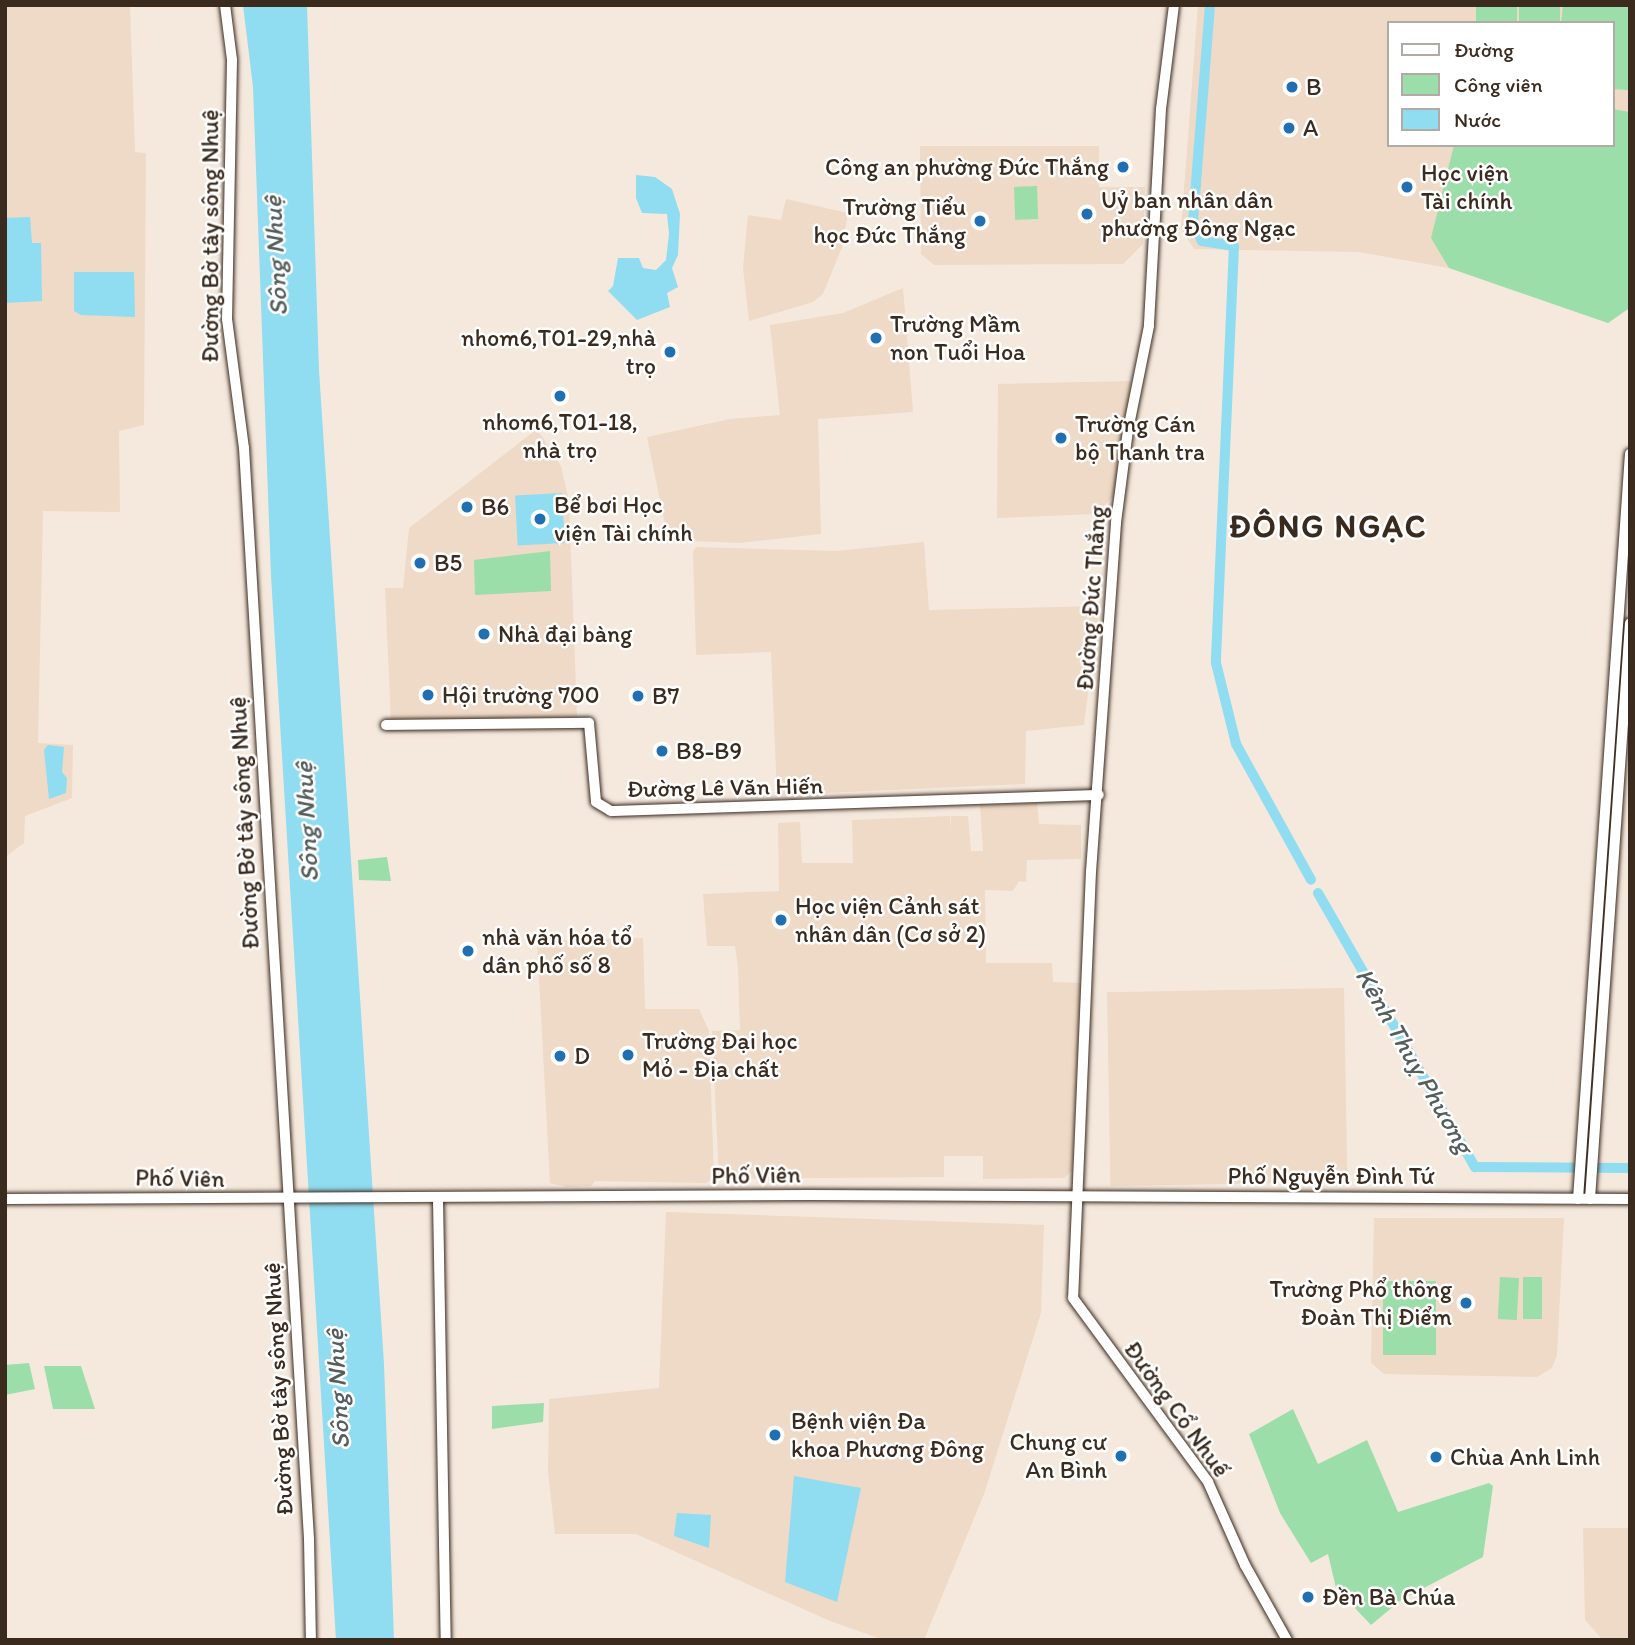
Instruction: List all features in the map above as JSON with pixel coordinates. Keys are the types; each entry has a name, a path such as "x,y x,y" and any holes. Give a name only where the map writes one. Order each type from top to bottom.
{"street":[{"name":"Đường Bờ tây sông Nhuệ","path":"225,5 232,60 227,319 244,448 311,1640"},
{"name":"Đường Đức Thắng","path":"1075,1196 1116,523 1149,326 1161,109 1174,5"},
{"path":"1578,1199 1630,454"},
{"path":"1590,1199 1630,623"},
{"name":"Đường Lê Văn Hiến","path":"386,725 589,723 596,802 611,811 1098,795"},
{"name":"Phố Viên","path":"5,1199 1075,1196"},
{"name":"Phố Nguyễn Đình Tứ","path":"1075,1196 1630,1199"},
{"name":"Đường Cổ Nhuế","path":"1075,1196 1073,1298 1208,1482 1245,1565 1287,1640"},
{"path":"438,1199 446,1640"}],"shaded area":[{"path":"5,5 130,5 135,152 146,153 144,425 119,431 120,512 43,511 38,743 73,745 72,798 25,816 24,843 5,857"},
{"name":"Học viện Tài chính","path":"1198,5 1630,5 1628,309 1608,323 1454,269 1359,252 1194,249 1181,229"},
{"name":"Trường Tiểu học Đức Thắng","path":"920,146 1099,146 1099,187 1145,187 1143,244 1123,264 934,265 921,254"},
{"path":"786,199 848,213 842,247 823,294 813,302 749,321 743,268 748,215 781,220"},
{"path":"903,288 913,412 818,419 821,534 739,543 694,541 688,530 666,529 647,437 730,419 780,415 770,325 843,313"},
{"name":"Trường Cán bộ Thanh tra","path":"1131,381 1117,492 1096,514 997,518 998,384"},
{"path":"537,429 561,466 569,501 577,716 391,722 385,588 403,588 409,528"},
{"path":"924,542 929,610 1099,606 1084,725 1026,731 1025,784 777,795 771,652 696,655 693,552 696,547 836,551"},
{"path":"1037,803 1039,824 1081,825 1081,859 1027,860 1026,882 1019,881 1013,891 985,890 986,963 1052,963 1053,982 1081,983 1072,1171 1064,1178 983,1179 983,1156 944,1156 944,1177 719,1179 712,1031 740,1030 738,968 735,946 707,946 703,894 779,891 778,823 800,822 802,863 853,863 852,820 950,816 950,831 951,816 968,816 971,851 983,851 980,805"},
{"name":"Trường Đại học Mỏ - Địa chất","path":"643,938 645,1009 699,1009 709,1031 714,1178 706,1183 595,1181 591,1186 567,1187 550,1183 537,941"},
{"path":"1344,988 1347,1182 1110,1186 1107,992"},
{"name":"Bệnh viện Đa khoa Phương Đông","path":"666,1212 1044,1225 1041,1313 984,1494 924,1640 884,1640 830,1621 636,1534 555,1534 548,1472 549,1399 659,1388"},
{"name":"Trường Phổ thông Đoàn Thị Điểm","path":"1374,1218 1564,1218 1557,1355 1552,1368 1537,1377 1384,1374 1371,1363"},
{"path":"1583,1528 1630,1528 1630,1640 1603,1640 1585,1620"}],"green space":[{"path":"1476,5 1517,5 1517,21 1476,21"},
{"path":"1519,5 1560,5 1560,21 1519,21"},
{"path":"1563,5 1630,5 1629,90 1614,89 1614,21 1561,21"},
{"path":"1614,109 1630,112 1628,309 1608,323 1449,268 1431,238 1454,147 1614,147"},
{"path":"1037,186 1038,219 1015,220 1014,187"},
{"path":"550,551 551,591 475,595 474,560"},
{"path":"387,857 391,881 359,880 358,860"},
{"path":"1500,1277 1519,1278 1517,1320 1498,1319"},
{"path":"1523,1277 1542,1277 1542,1319 1523,1319"},
{"path":"1383,1281 1436,1281 1436,1355 1383,1355"},
{"path":"29,1363 35,1389 5,1395 5,1365"},
{"path":"44,1366 81,1366 95,1409 53,1409"},
{"path":"544,1403 543,1422 492,1429 492,1406"},
{"path":"1293,1409 1318,1464 1367,1440 1398,1512 1489,1483 1493,1486 1483,1557 1401,1600 1371,1625 1336,1588 1328,1554 1311,1563 1280,1513 1249,1434"}],"water":[{"name":"Sông Nhuệ","path":"243,5 307,5 319,370 384,1364 394,1640 336,1640 271,576 253,87"},
{"path":"636,175 655,177 672,189 680,214 678,255 672,268 678,287 667,293 670,307 637,320 608,291 613,286 618,258 639,258 643,268 656,270 666,260 669,234 667,214 642,213 636,198"},
{"path":"30,217 32,243 41,243 42,301 5,303 5,218"},
{"path":"74,272 134,272 135,317 81,315 74,311"},
{"name":"Bể bơi Học viện Tài chính","path":"562,493 565,543 518,545 515,495"},
{"path":"48,745 64,747 62,772 67,778 66,793 49,799 44,750"},
{"path":"794,1476 861,1488 837,1602 785,1582"},
{"path":"677,1513 711,1515 709,1548 674,1536"}],"waterway":[{"name":"Kênh Thuỵ Phương","path":"1210,5 1193,222 1202,241 1234,246 1216,663 1236,744 1311,880"},
{"name":"Kênh Thuỵ Phương","path":"1318,893 1475,1167 1630,1168"}],"place":[{"name":"B","path":"1292,87"},
{"name":"A","path":"1289,128"},
{"name":"Công an phường Đức Thắng","path":"1123,167"},
{"name":"Học viện Tài chính","path":"1407,187"},
{"name":"Uỷ ban nhân dân phường Đông Ngạc","path":"1087,214"},
{"name":"Trường Tiểu học Đức Thắng","path":"980,221"},
{"name":"Trường Mầm non Tuổi Hoa","path":"876,338"},
{"name":"nhom6,T01-29,nhà trọ","path":"670,352"},
{"name":"nhom6,T01-18, nhà trọ","path":"560,396"},
{"name":"Trường Cán bộ Thanh tra","path":"1061,438"},
{"name":"B6","path":"467,507"},
{"name":"Bể bơi Học viện Tài chính","path":"540,519"},
{"name":"B5","path":"420,563"},
{"name":"Nhà đại bàng","path":"484,634"},
{"name":"Hội trường 700","path":"428,695"},
{"name":"B7","path":"638,696"},
{"name":"B8-B9","path":"662,751"},
{"name":"Học viện Cảnh sát nhân dân (Cơ sở 2)","path":"781,920"},
{"name":"nhà văn hóa tổ dân phố số 8","path":"468,951"},
{"name":"Trường Đại học Mỏ - Địa chất","path":"628,1055"},
{"name":"D","path":"560,1056"},
{"name":"Trường Phổ thông Đoàn Thị Điểm","path":"1466,1303"},
{"name":"Bệnh viện Đa khoa Phương Đông","path":"775,1435"},
{"name":"Chung cư An Bình","path":"1121,1456"},
{"name":"Chùa Anh Linh","path":"1436,1457"},
{"name":"Đền Bà Chúa","path":"1308,1597"}],"district":[{"name":"ĐÔNG NGẠC","path":"1328,526"}]}
